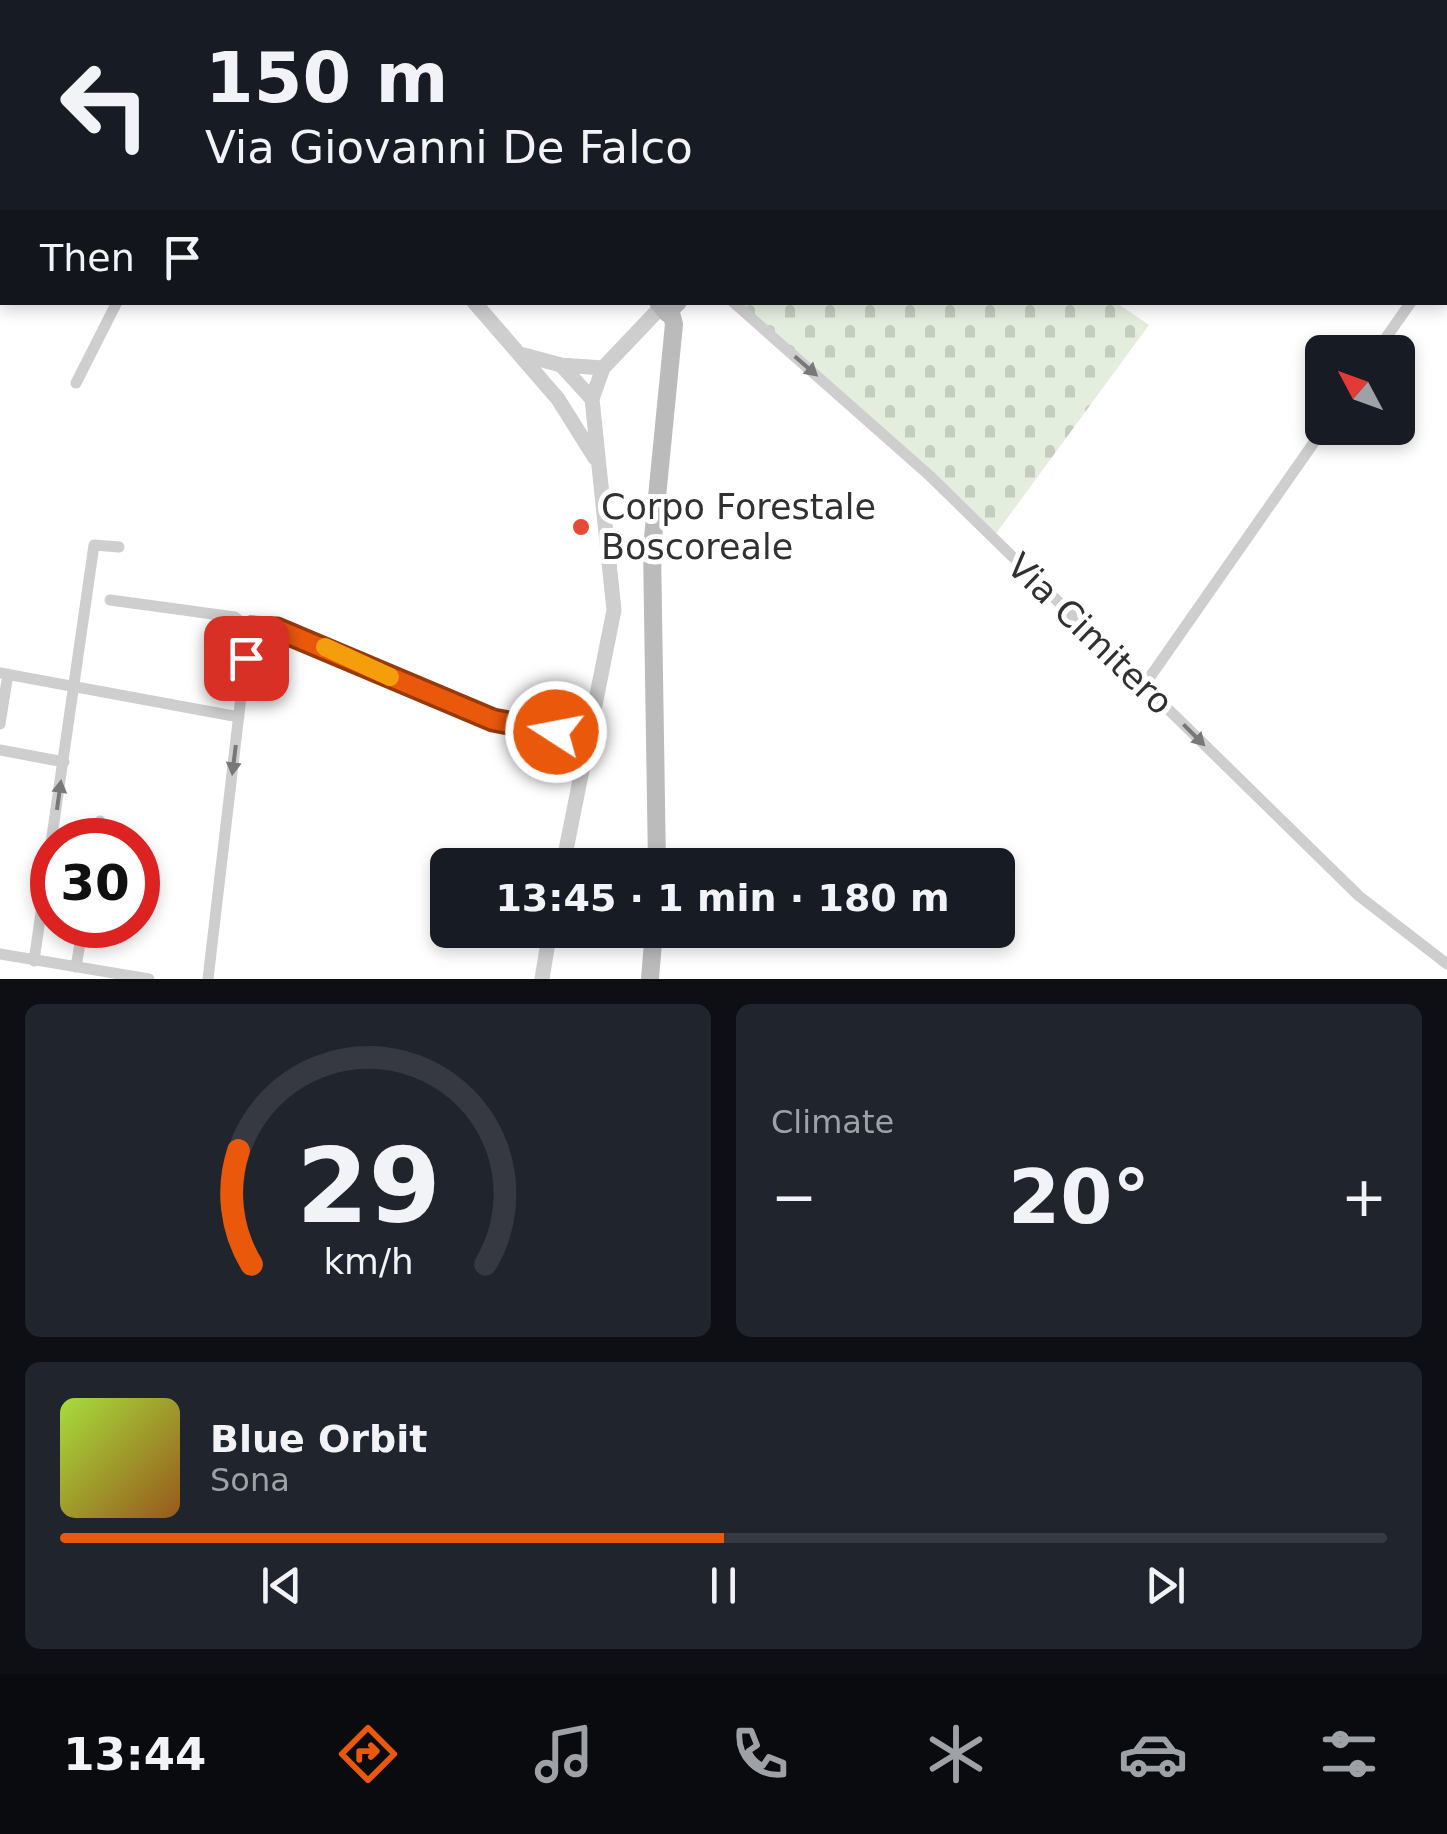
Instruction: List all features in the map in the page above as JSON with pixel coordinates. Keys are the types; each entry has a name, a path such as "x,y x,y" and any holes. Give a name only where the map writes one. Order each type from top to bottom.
{"main road":[{"path":"658,848 652,548 674,324 667,306"},
{"path":"650,979 653,948"}],"street":[{"path":"76,383 115,305"},
{"path":"477,305 524,355 598,461"},
{"name":"Via Cimitero","path":"736,305 930,476 1359,896 1447,964"},
{"path":"1388,335 1410,305"},
{"path":"566,848 614,610 592,399 602,368 667,306"},
{"path":"524,355 561,365 602,368"},
{"path":"561,365 592,399"},
{"path":"558,399 592,399"},
{"path":"1143,686 1312,445"},
{"path":"34,961 94,546 119,547"},
{"path":"110,600 235,617 250,628 277,629 493,720 588,738"},
{"path":"208,979 250,628"},
{"path":"0,724 4,673 239,718"},
{"path":"0,750 64,762"},
{"path":"76,968 79,948"},
{"path":"542,979 547,948"},
{"path":"0,954 149,979"},
{"path":"48,979 51,964"}],"green space":[{"path":"740,305 1120,305 1149,325 995,535"}],"slow traffic":[{"path":"325,647 390,677"}],"place":[{"name":"Corpo Forestale Boscoreale","path":"581,527"}],"route":[{"path":"246,658 250,628 277,629 493,720 556,732"}]}
